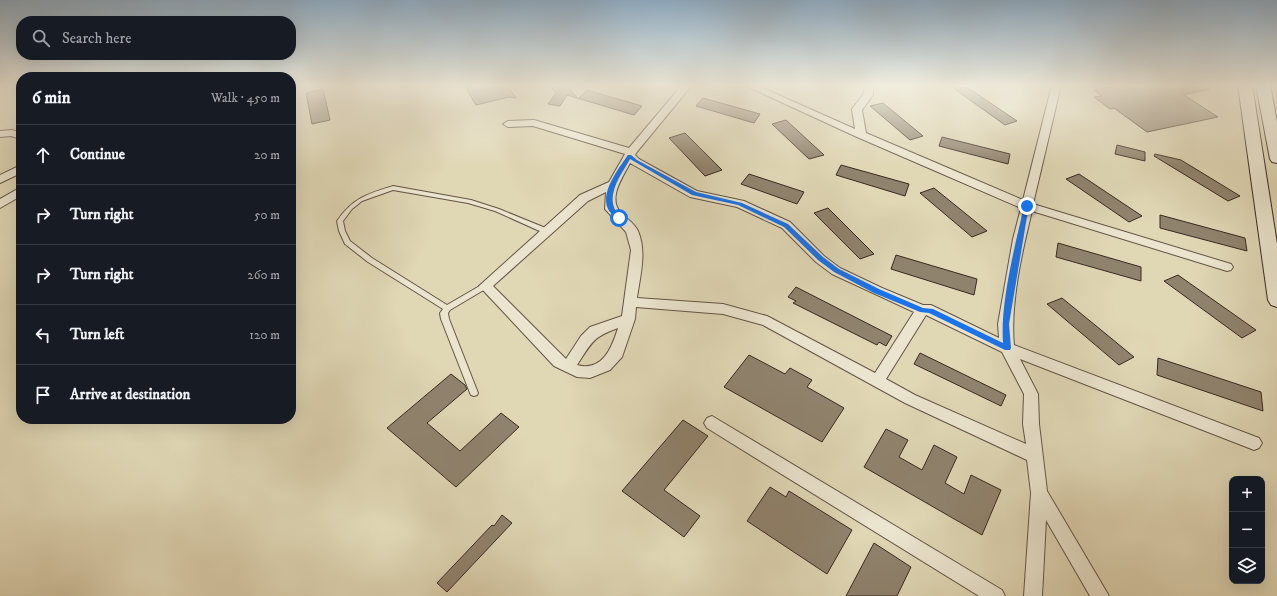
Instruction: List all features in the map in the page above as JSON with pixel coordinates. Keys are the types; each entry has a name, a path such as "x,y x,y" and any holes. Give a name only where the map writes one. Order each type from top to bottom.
{"main road":[{"path":"1249,113 1277,300"},
{"path":"1268,113 1277,160"}],"street":[{"path":"613,184 584,198 485,286 559,362 577,371 590,372 605,366 617,353 628,319 637,250 632,231 611,209 610,198 613,184 630,154 664,113"},
{"path":"811,113 1027,206 1227,267"},
{"path":"858,113 861,135"},
{"path":"1033,596 1039,493 1036,456 1031,424 1031,394 1007,348 1005,324 1019,239 1050,113"},
{"path":"508,124 534,124 630,154 635,161 694,194 740,204 786,225 820,259 836,271 877,291 922,310 930,311 1007,348 1254,443"},
{"path":"0,134 12,133 16,134"},
{"path":"0,180 16,171"},
{"path":"0,204 16,194"},
{"path":"630,302 722,309 767,321 910,399 1036,456"},
{"path":"877,381 922,310"},
{"path":"568,367 586,340 595,331 628,319"},
{"path":"712,423 996,596"},
{"path":"1039,493 1100,596"}],"lane":[{"path":"447,308 370,260 347,242 342,231 340,221 350,208 360,200 393,188 469,201 497,210 546,231"},
{"path":"474,393 444,319 444,313 447,308 485,286"}],"building":[{"path":"310,113 328,113 330,120 312,124"},
{"path":"719,113 760,114 754,123"},
{"path":"878,113 895,113 923,136 910,140"},
{"path":"988,113 1005,113 1017,121 1005,125"},
{"path":"1121,113 1212,113 1218,117 1147,132"},
{"path":"786,120 824,155 809,159 772,124"},
{"path":"685,133 722,170 705,176 669,138"},
{"path":"942,137 1010,154 1008,164 939,146"},
{"path":"1117,145 1145,152 1145,161 1115,154"},
{"path":"1155,154 1181,160 1240,196 1228,201 1154,156"},
{"path":"841,165 909,184 905,196 836,175"},
{"path":"749,174 804,192 797,204 741,184"},
{"path":"1079,174 1142,216 1129,222 1066,179"},
{"path":"934,188 987,231 972,237 920,193"},
{"path":"828,208 874,254 860,259 814,213"},
{"path":"1160,215 1245,238 1247,251 1160,228"},
{"path":"1058,243 1141,267 1141,281 1056,257"},
{"path":"896,255 977,279 974,295 891,269"},
{"path":"1178,275 1256,330 1242,338 1164,281"},
{"path":"796,287 892,336 886,346 879,342 877,345 793,303 796,301 788,297"},
{"path":"1062,298 1134,357 1119,365 1047,304"},
{"path":"920,353 1006,395 1001,406 914,364"},
{"path":"749,355 785,374 790,368 812,380 807,387 844,408 822,442 724,387"},
{"path":"1158,358 1261,392 1263,411 1157,375"},
{"path":"451,374 465,385 467,389 427,423 460,451 501,413 519,427 456,487 387,428"},
{"path":"683,420 708,436 664,490 700,516 684,537 622,491"},
{"path":"886,429 908,440 899,457 922,470 934,445 957,457 945,483 964,494 971,475 1001,490 982,535 864,467"},
{"path":"770,487 786,497 789,491 852,530 827,574 747,521"},
{"path":"502,515 512,523 447,592 437,583 492,525 494,526"},
{"path":"874,543 911,567 897,596 846,596"}],"route":[{"path":"619,218 611,209 610,198 613,184 630,156 635,161 694,194 728,200 740,204 786,225 797,234 820,259 836,271 877,291 922,310 926,309 1007,348 1005,324 1019,239 1027,206"}]}
